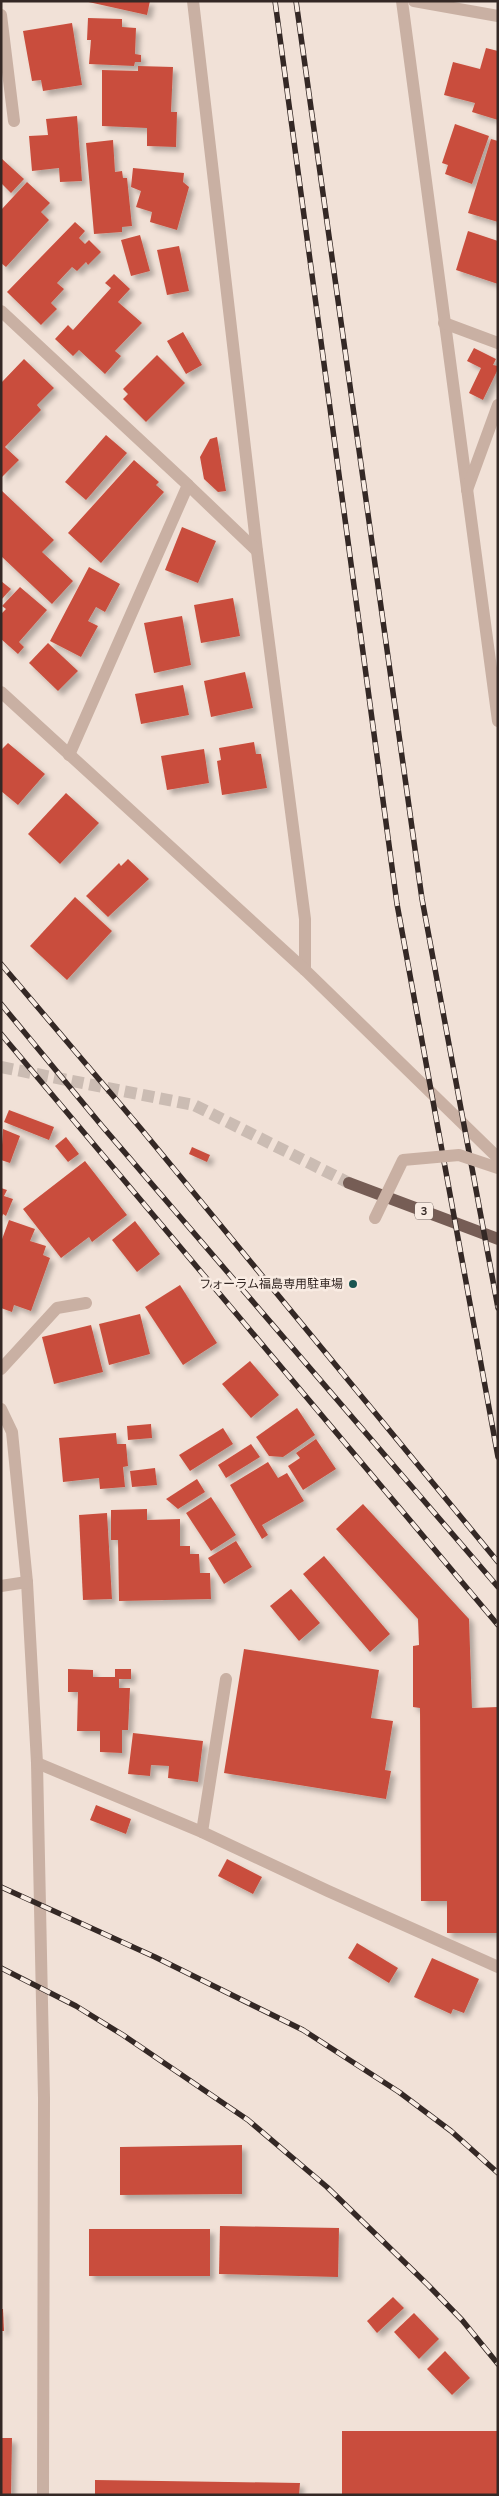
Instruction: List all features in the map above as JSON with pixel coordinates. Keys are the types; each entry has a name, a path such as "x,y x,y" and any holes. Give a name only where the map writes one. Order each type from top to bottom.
{"main road":[{"name":"3","path":"350,1183 498,1239"}],"street":[{"path":"193,1 257,551 305,919 305,970"},
{"path":"402,1 466,493 498,721"},
{"path":"414,1 498,16"},
{"path":"1,14 14,121"},
{"path":"1,311 257,551"},
{"path":"444,323 498,344"},
{"path":"466,493 498,405"},
{"path":"69,755 188,485"},
{"path":"1,692 305,970 498,1158"},
{"path":"375,1218 403,1160 459,1155 498,1168"},
{"path":"1,1369 57,1308 86,1303"},
{"path":"1,1409 12,1432 27,1582 37,1763 42,1904 44,2128 43,2495"},
{"path":"1,1586 27,1582"},
{"path":"202,1832 226,1679"},
{"path":"37,1763 202,1832 498,1967"}],"building":[{"path":"84,1 150,1 147,15"},
{"path":"88,18 122,19 122,27 136,28 135,54 141,55 141,62 135,62 134,66 89,64 91,40 87,40"},
{"path":"72,23 82,85 43,91 41,80 32,81 23,31"},
{"path":"486,48 498,51 498,120 472,112 475,103 444,95 453,62 480,69"},
{"path":"138,66 173,67 171,112 177,112 176,147 147,146 147,128 102,126 102,70 138,71"},
{"path":"77,116 82,181 60,182 59,168 32,171 29,136 48,135 46,119"},
{"path":"455,124 489,136 472,184 445,174 448,165 442,163"},
{"path":"491,139 498,141 498,222 468,213"},
{"path":"113,140 115,172 122,171 123,178 127,178 132,226 122,227 122,232 94,234 86,143"},
{"path":"1,158 24,179 11,193 1,183"},
{"path":"133,168 184,173 183,182 189,187 177,230 150,222 152,212 136,207 141,191 131,187"},
{"path":"27,182 50,203 41,212 49,220 6,267 1,263 1,210"},
{"path":"75,222 85,231 79,238 85,244 89,240 101,252 88,265 86,262 77,271 72,267 57,283 64,289 51,303 57,309 41,325 7,292"},
{"path":"468,231 498,241 498,284 456,270"},
{"path":"140,235 150,271 131,276 121,240"},
{"path":"179,246 189,291 167,295 157,250"},
{"path":"114,274 130,289 118,302 142,323 115,351 121,356 105,374 79,350 73,356 55,339 68,325 73,330 111,288 105,283"},
{"path":"183,332 202,365 186,374 167,341"},
{"path":"474,348 496,359 493,365 498,366 483,400 469,393 481,368 467,361"},
{"path":"157,355 185,383 146,422 123,399 128,394 123,389"},
{"path":"24,359 54,388 37,405 41,410 5,447 19,460 1,478 1,383"},
{"path":"106,435 127,453 86,500 65,482"},
{"path":"217,437 226,491 218,492 204,479 200,457 210,439"},
{"path":"134,460 159,482 156,485 164,492 101,563 68,533"},
{"path":"1,490 54,540 42,552 73,581 52,604 1,556"},
{"path":"182,527 216,541 198,583 165,570"},
{"path":"89,567 120,584 105,612 96,607 88,621 98,626 81,657 50,641"},
{"path":"1,581 11,589 1,600"},
{"path":"20,587 47,610 19,642 24,647 18,654 1,639 1,614 6,609 2,606"},
{"path":"233,598 240,636 201,643 194,605"},
{"path":"182,616 191,665 154,673 144,623"},
{"path":"48,643 78,671 58,691 29,663"},
{"path":"245,672 253,708 211,717 204,681"},
{"path":"183,685 189,715 141,724 135,694"},
{"path":"254,742 256,754 261,754 267,788 222,795 217,761 221,760 219,748"},
{"path":"8,743 45,774 18,805 1,791 1,750"},
{"path":"204,749 209,783 167,790 161,756"},
{"path":"66,793 99,823 60,864 28,834"},
{"path":"128,859 149,879 108,917 86,896 119,863 121,866"},
{"path":"75,897 112,931 67,980 30,946"},
{"path":"9,1110 54,1127 49,1140 4,1122"},
{"path":"3,1129 20,1136 10,1163 1,1160"},
{"path":"66,1137 79,1154 68,1162 55,1146"},
{"path":"192,1147 210,1155 207,1162 189,1154"},
{"path":"85,1161 127,1215 92,1242 89,1237 61,1258 23,1209"},
{"path":"1,1188 7,1190 4,1196 13,1199 6,1216 3,1214 1,1219"},
{"path":"9,1220 35,1229 30,1241 46,1246 43,1255 50,1258 31,1311 14,1305 12,1312 1,1308 1,1242"},
{"path":"135,1221 160,1254 137,1272 112,1240"},
{"path":"180,1285 217,1343 183,1365 145,1307"},
{"path":"140,1314 150,1354 109,1365 99,1324"},
{"path":"91,1325 103,1372 54,1384 42,1337"},
{"path":"250,1361 279,1395 251,1418 222,1384"},
{"path":"297,1408 315,1435 283,1457 269,1456 256,1437"},
{"path":"151,1424 152,1438 128,1440 127,1426"},
{"path":"223,1428 233,1444 190,1471 179,1455"},
{"path":"116,1433 117,1444 126,1444 128,1466 123,1467 125,1487 100,1489 99,1478 63,1482 59,1438"},
{"path":"316,1439 336,1469 303,1490 288,1466 300,1458 296,1453"},
{"path":"251,1444 260,1457 226,1478 218,1465"},
{"path":"268,1462 278,1478 287,1473 304,1501 262,1525 268,1535 262,1539 230,1485"},
{"path":"155,1468 157,1485 132,1487 130,1471"},
{"path":"197,1479 205,1492 178,1509 166,1499"},
{"path":"211,1497 236,1535 211,1551 186,1513"},
{"path":"363,1504 469,1619 472,1708 498,1707 498,1933 447,1933 447,1901 421,1901 420,1708 413,1707 413,1646 419,1645 418,1619 336,1529"},
{"path":"147,1509 147,1520 180,1519 180,1546 190,1546 190,1554 199,1554 200,1573 210,1573 211,1599 119,1601 118,1540 111,1540 111,1510"},
{"path":"107,1513 112,1599 83,1600 79,1515"},
{"path":"236,1541 252,1567 224,1584 208,1558"},
{"path":"324,1556 390,1634 370,1652 303,1574"},
{"path":"291,1589 320,1623 299,1641 270,1606"},
{"path":"244,1649 379,1670 371,1718 393,1721 385,1770 391,1771 386,1799 224,1773"},
{"path":"68,1669 93,1670 93,1677 115,1677 115,1669 131,1669 131,1679 119,1679 119,1688 130,1688 128,1730 122,1730 122,1753 100,1752 100,1731 77,1731 78,1692 68,1692"},
{"path":"133,1733 203,1741 198,1782 168,1778 169,1766 151,1765 150,1776 128,1774"},
{"path":"96,1805 131,1819 126,1834 90,1820"},
{"path":"227,1859 262,1877 253,1894 218,1876"},
{"path":"357,1943 398,1968 389,1983 348,1958"},
{"path":"432,1958 479,1979 464,2013 453,2009 451,2014 414,1997"},
{"path":"242,2145 242,2194 120,2195 120,2147"},
{"path":"220,2226 339,2228 338,2277 219,2274"},
{"path":"89,2229 210,2229 210,2276 89,2276"},
{"path":"393,2297 404,2308 377,2333 367,2321"},
{"path":"1,2309 3,2309 4,2331 1,2331"},
{"path":"414,2313 439,2339 419,2359 394,2332"},
{"path":"445,2351 470,2378 452,2395 427,2369"},
{"path":"342,2431 498,2431 498,2495 342,2495"},
{"path":"1,2438 12,2438 11,2495 1,2495"},
{"path":"95,2480 300,2483 299,2495 95,2495"}],"tunnel":[{"path":"1,1067 194,1105 349,1183"}],"railway":[{"path":"275,1 397,904 498,1457"},
{"path":"296,1 422,899 498,1308"},
{"path":"1,964 142,1130 498,1562"},
{"path":"1,1004 102,1126 498,1587"},
{"path":"1,1034 498,1625"},
{"path":"1,1887 155,1957 303,2030 399,2092 451,2131 498,2173"},
{"path":"1,1968 76,2006 123,2035 248,2120 327,2187 428,2285 462,2320 498,2364"}],"place":[{"name":"フォーラム福島専用駐車場","path":"353,1284"}]}
